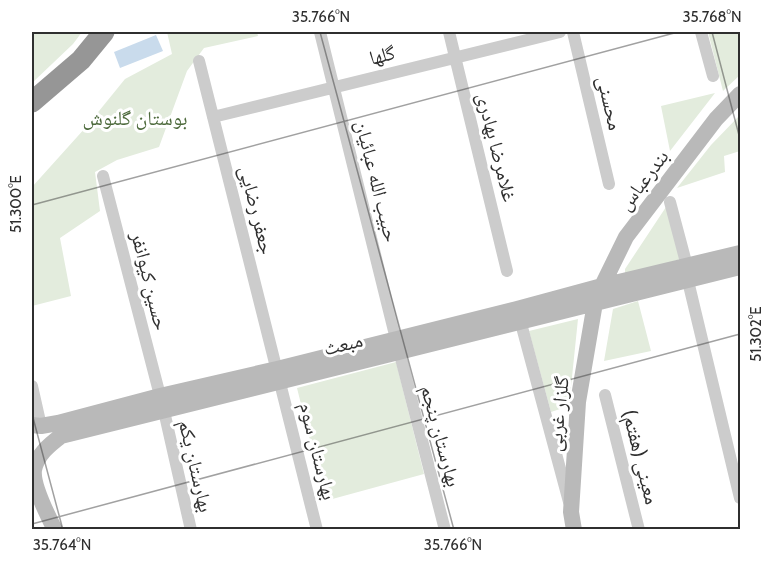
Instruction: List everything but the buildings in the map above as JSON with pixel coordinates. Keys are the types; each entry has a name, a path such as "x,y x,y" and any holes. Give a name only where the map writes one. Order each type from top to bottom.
{"highway":[{"path":"32,90 88,32"},
{"path":"32,102 81,60 104,32"}],"street":[{"name":"حبیب الله عبائیان","path":"320,32 398,346"},
{"name":"غلامرضا بهادری","path":"449,32 507,271"},
{"name":"گلها","path":"213,117 560,32"},
{"name":"محسنی","path":"573,32 609,183"},
{"path":"701,32 713,76"},
{"name":"جعفر رضایی","path":"199,61 279,375"},
{"name":"بندرعباس","path":"595,303 626,237 709,128 741,94"},
{"name":"حسین کیوانفر","path":"103,176 162,404"},
{"path":"670,202 741,498"},
{"name":"مبعث","path":"519,315 595,303 741,253"},
{"name":"مبعث","path":"36,425 162,404 519,315 602,286 741,267"},
{"name":"گلزار غربی","path":"574,530 571,512 578,402 595,303"},
{"path":"519,315 571,512"},
{"name":"بهارستان پنجم","path":"398,346 445,530"},
{"name":"بهارستان سوم","path":"279,375 317,530"},
{"path":"32,386 36,425"},
{"name":"معینی (هفتم)","path":"605,395 639,530"},
{"name":"مبعث","path":"55,530 38,492 34,472 39,458 50,444 61,436 162,404"},
{"name":"بهارستان یکم","path":"162,404 191,530"},
{"path":"32,506 45,530"}],"green space":[{"path":"32,32 82,32 73,44 32,83"},
{"name":"بوستان گلنوش","path":"167,32 257,32 258,36 204,48 187,71 159,147 117,160 95,172 100,211 60,238 71,296 32,306 32,187 125,79 172,54"},
{"path":"708,32 740,32 740,75 723,91"},
{"path":"715,93 670,151 661,106"},
{"path":"740,115 740,151 724,156 725,172 677,188 711,145"},
{"path":"666,207 681,259 625,275 625,269"},
{"path":"638,301 651,351 604,361 613,309"},
{"path":"578,319 569,406 551,412 529,331"},
{"path":"396,362 424,474 325,501 297,388"}],"water":[{"path":"156,35 163,51 120,68 114,52"}]}
